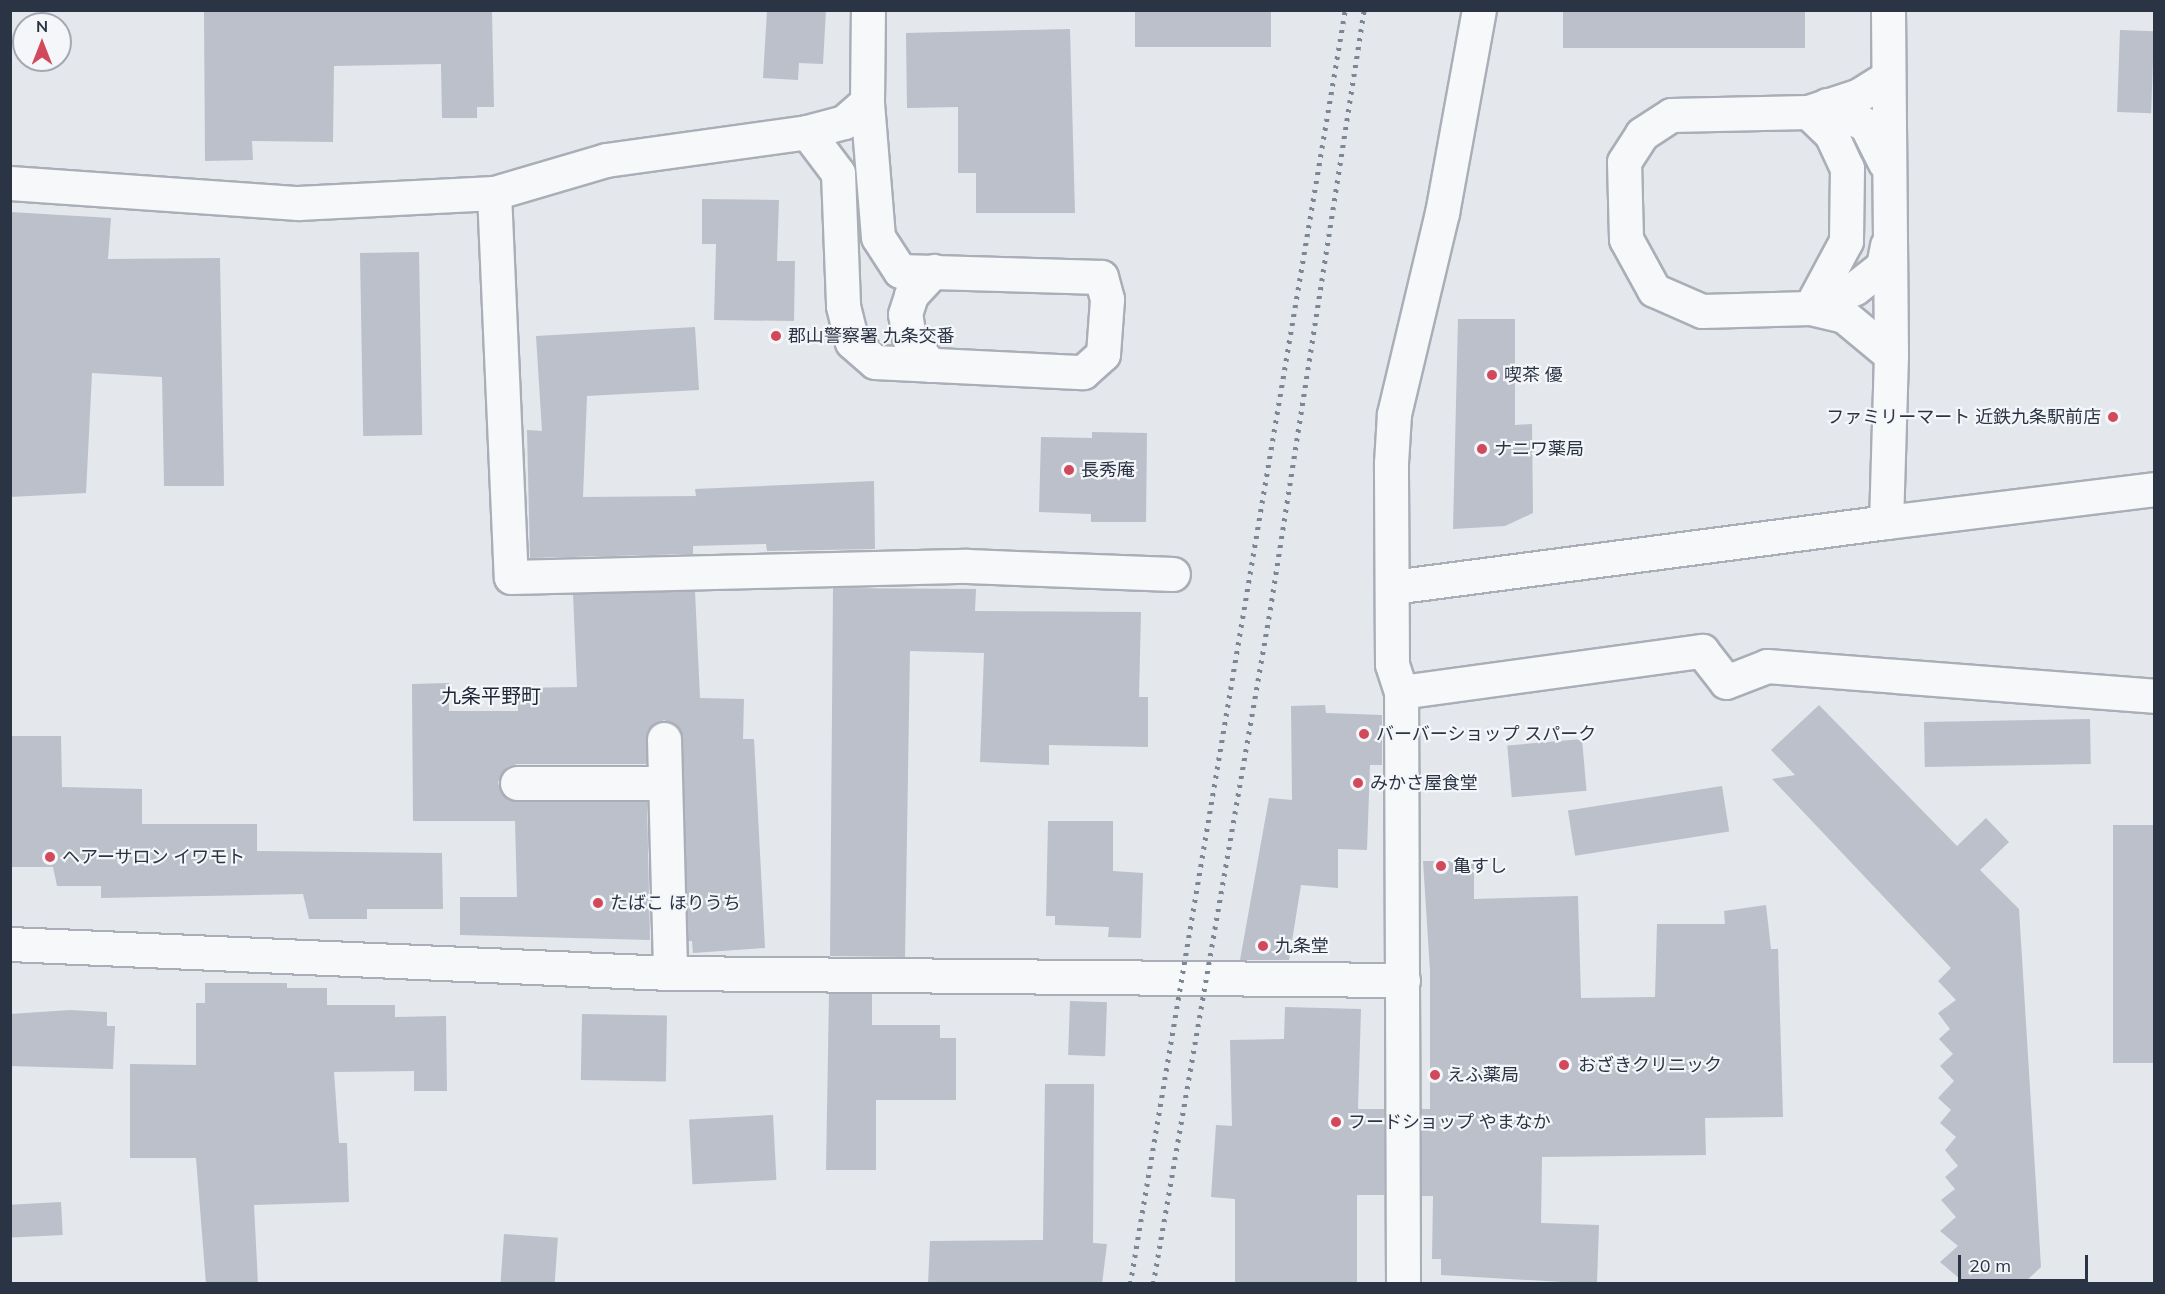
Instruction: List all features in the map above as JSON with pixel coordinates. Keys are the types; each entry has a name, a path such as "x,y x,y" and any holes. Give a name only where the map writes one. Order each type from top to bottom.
{"street":[{"path":"807,132 838,173 843,306 852,342 875,363 1083,372 1103,354 1107,299 1101,277 900,271 878,237 867,102 868,10"},
{"path":"1403,1284 1401,692 1392,664 1394,414 1442,213 1479,10"},
{"path":"1886,522 1891,355 1887,244 1888,10"},
{"path":"1888,76 1857,96 1818,109 1671,115 1642,134 1624,162 1626,239 1654,290 1702,311 1810,308 1844,316 1891,355"},
{"path":"10,183 298,203 494,193 606,160 807,132 844,122 867,102"},
{"path":"1818,109 1866,126 1887,166"},
{"path":"1810,308 1846,241 1847,168 1818,109"},
{"path":"494,193 511,577 967,566 1173,574"},
{"path":"1810,308 1855,288 1883,266 1887,244"},
{"path":"930,365 909,338 905,314 911,295 933,271"},
{"path":"1393,587 2154,489"},
{"path":"1401,692 1702,651 1726,682 1767,666 2154,696"},
{"path":"664,738 670,973"},
{"path":"517,783 665,783"},
{"path":"10,944 670,973 1403,980"}],"building":[{"path":"204,10 492,10 494,107 477,107 477,118 442,118 441,64 334,66 333,142 252,141 253,160 205,161"},
{"path":"767,10 826,10 823,64 799,63 798,80 763,78"},
{"path":"1135,10 1271,10 1271,47 1135,47"},
{"path":"1563,10 1805,10 1805,48 1563,48"},
{"path":"1070,29 1075,213 976,213 976,173 958,173 958,107 907,108 906,33"},
{"path":"2120,30 2154,31 2151,113 2117,112"},
{"path":"702,199 779,200 777,261 795,261 794,321 714,320 716,244 702,244"},
{"path":"10,212 111,218 108,259 220,258 224,486 164,486 162,377 92,373 86,493 10,497"},
{"path":"419,252 422,435 363,436 360,253"},
{"path":"1458,319 1515,319 1515,425 1532,424 1533,513 1505,526 1453,529"},
{"path":"695,327 699,390 587,396 583,497 696,496 695,489 874,481 875,549 767,551 766,544 693,546 693,554 530,558 527,430 542,431 536,336"},
{"path":"1092,432 1147,433 1146,522 1091,522 1091,514 1039,512 1041,437 1092,438"},
{"path":"833,588 976,589 975,611 1141,612 1139,697 1148,697 1148,747 1049,745 1049,765 980,762 984,653 910,651 905,957 830,956"},
{"path":"695,591 700,698 744,699 743,739 754,739 765,948 693,953 692,941 688,941 683,739 680,729 664,720 647,731 646,764 517,764 507,767 498,782 501,793 516,802 647,802 650,940 460,935 460,897 517,897 515,821 413,821 412,684 449,683 449,711 518,711 518,688 577,687 573,594"},
{"path":"1325,705 1326,713 1382,715 1382,765 1370,765 1367,850 1338,849 1338,888 1301,885 1289,960 1240,960 1269,798 1292,800 1291,706"},
{"path":"1819,705 1957,846 1986,818 2009,842 1980,870 2019,909 2041,1267 2023,1284 1966,1284 1940,1262 1958,1246 1940,1231 1956,1217 1941,1200 1955,1189 1945,1177 1958,1166 1945,1150 1956,1137 1940,1123 1951,1110 1938,1098 1954,1081 1940,1066 1953,1054 1939,1039 1950,1029 1938,1013 1956,1000 1938,981 1951,968 1772,779 1795,775 1771,750"},
{"path":"2090,719 2091,764 1925,767 1924,722"},
{"path":"10,736 61,736 62,787 142,789 142,824 257,824 257,851 442,853 443,909 367,909 367,919 309,919 303,894 101,898 101,886 57,886 53,867 10,867"},
{"path":"1582,739 1587,791 1512,797 1507,746"},
{"path":"1722,786 1729,831 1575,856 1568,810"},
{"path":"1048,821 1113,821 1113,871 1143,873 1141,938 1108,937 1109,927 1055,925 1055,916 1046,916"},
{"path":"2113,825 2154,825 2154,1063 2113,1063"},
{"path":"1423,861 1474,861 1474,899 1578,896 1581,998 1655,997 1657,924 1725,924 1724,911 1766,905 1771,949 1778,949 1783,1117 1705,1118 1706,1155 1542,1157 1541,1223 1599,1225 1597,1284 1441,1275 1441,1259 1432,1259 1433,1196 1421,1196 1421,1109 1430,1109 1430,971"},
{"path":"205,983 287,983 287,988 327,988 327,1005 395,1005 395,1017 446,1016 447,1091 414,1091 414,1071 334,1072 339,1143 347,1143 349,1202 254,1205 258,1284 206,1284 196,1158 130,1158 130,1064 196,1065 196,1003 205,1003"},
{"path":"829,993 872,994 872,1025 940,1025 940,1038 956,1038 956,1100 876,1100 876,1170 826,1170"},
{"path":"1070,1001 1107,1002 1105,1056 1068,1055"},
{"path":"1285,1007 1361,1009 1358,1109 1384,1109 1384,1195 1357,1195 1357,1284 1235,1284 1235,1199 1211,1197 1216,1125 1232,1126 1230,1040 1284,1039"},
{"path":"70,1010 107,1012 107,1026 115,1026 113,1069 10,1066 10,1014"},
{"path":"582,1014 667,1015 666,1081 581,1080"},
{"path":"1045,1084 1094,1084 1093,1243 1107,1244 1102,1284 928,1284 930,1241 1043,1240"},
{"path":"773,1115 776,1180 693,1184 689,1119"},
{"path":"61,1202 63,1235 12,1238 10,1205"},
{"path":"504,1234 558,1238 555,1284 501,1284"}],"railway":[{"path":"1130,1284 1345,10"},
{"path":"1153,1284 1270,610 1364,10"}],"place":[{"name":"郡山警察署 九条交番","path":"776,336"},
{"name":"喫茶 優","path":"1492,375"},
{"name":"ファミリーマート 近鉄九条駅前店","path":"2113,417"},
{"name":"ナニワ薬局","path":"1482,449"},
{"name":"長秀庵","path":"1069,470"},
{"name":"バーバーショップ スパーク","path":"1364,734"},
{"name":"みかさ屋食堂","path":"1358,783"},
{"name":"ヘアーサロン イワモト","path":"50,857"},
{"name":"亀すし","path":"1441,866"},
{"name":"たばこ ほりうち","path":"598,903"},
{"name":"九条堂","path":"1263,946"},
{"name":"おざきクリニック","path":"1564,1065"},
{"name":"えふ薬局","path":"1435,1075"},
{"name":"フードショップ やまなか","path":"1336,1122"}],"district":[{"name":"九条平野町","path":"491,695"}]}
